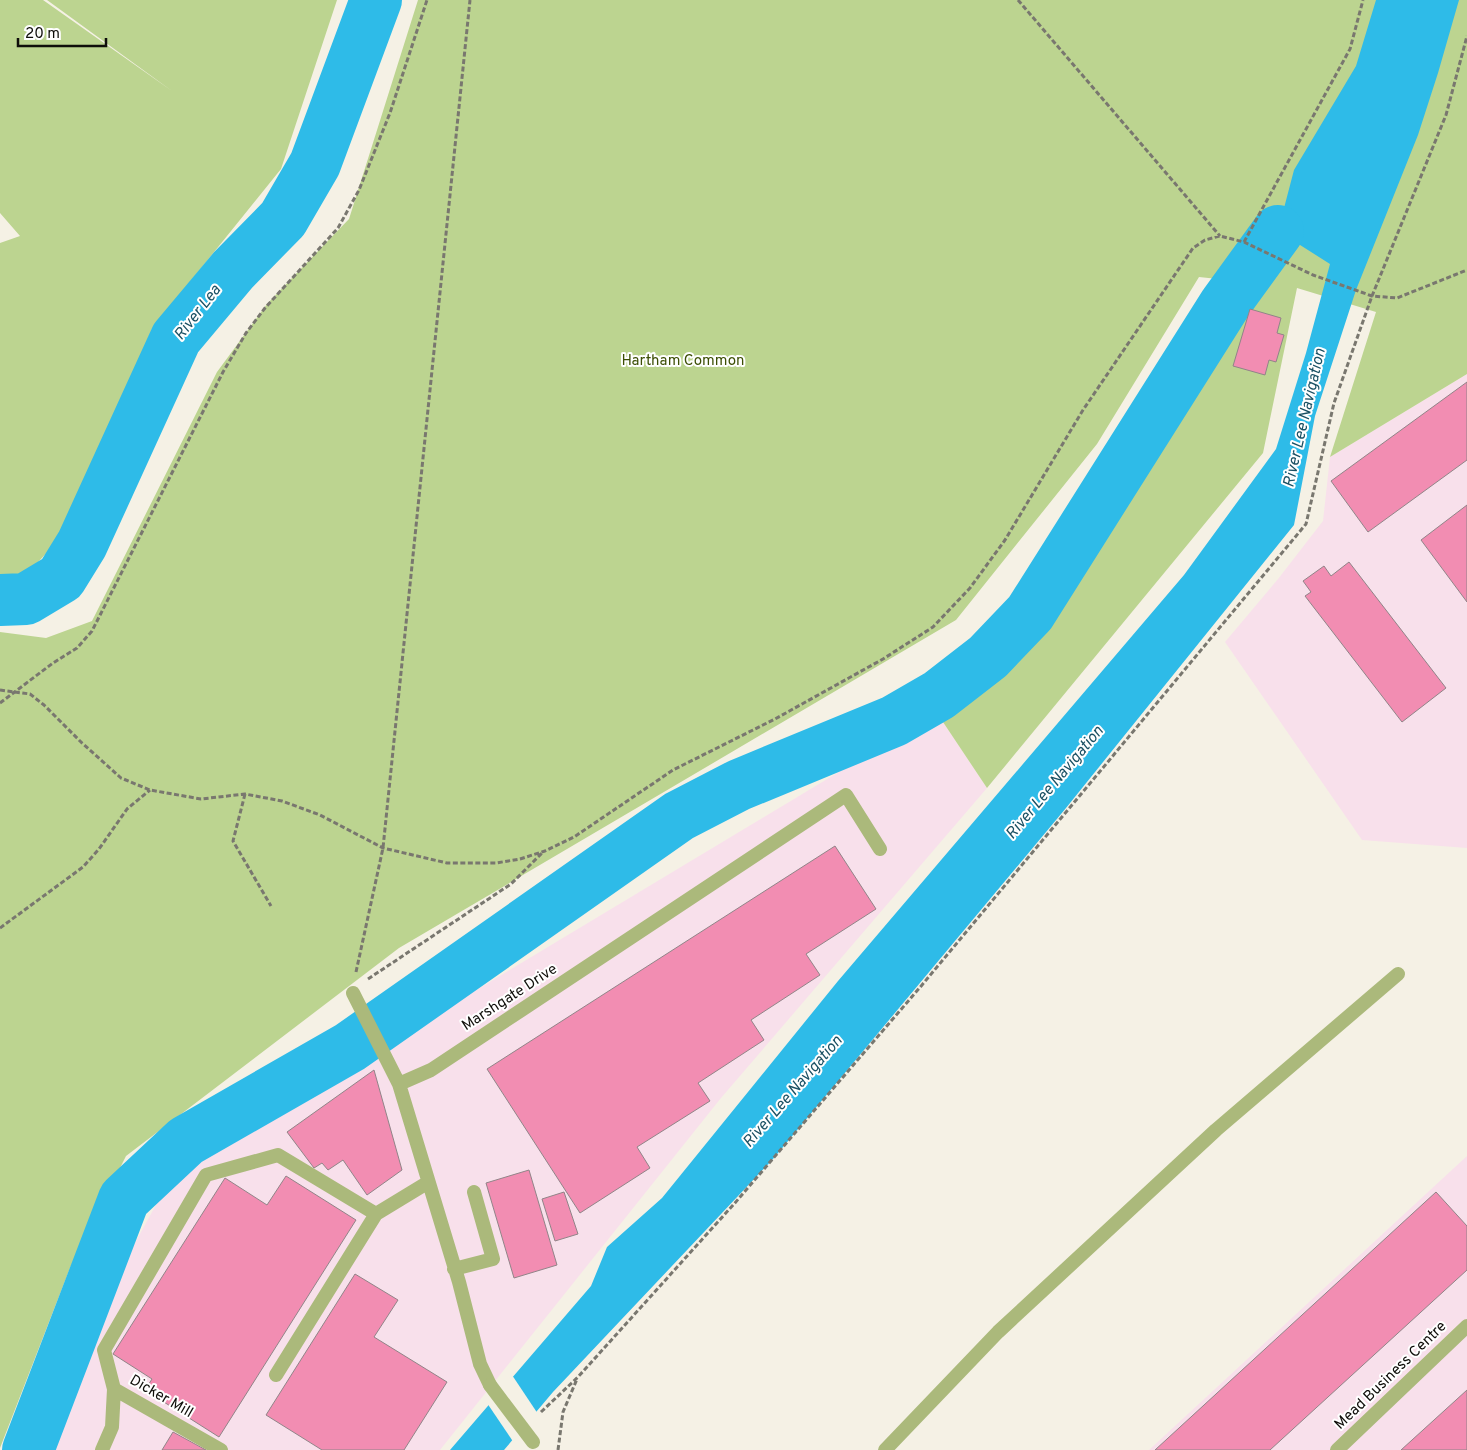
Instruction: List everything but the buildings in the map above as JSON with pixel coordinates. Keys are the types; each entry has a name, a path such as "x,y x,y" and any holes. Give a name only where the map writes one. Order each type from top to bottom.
{"lane":[{"name":"Marshgate Drive","path":"399,1084 431,1070 846,795 880,849"},
{"path":"885,1450 1005,1326 1216,1130 1398,974"},
{"path":"353,993 399,1084 480,1364 490,1385 533,1442"},
{"path":"114,1389 104,1350 206,1175 278,1155 376,1214"},
{"path":"276,1374 376,1214 427,1183"},
{"path":"454,1269 493,1259 474,1192"},
{"name":"Mead Business Centre","path":"1337,1450 1467,1326"},
{"name":"Dicker Mill","path":"102,1450 112,1427 114,1389 221,1450"}],"path":[{"path":"0,703 53,663 77,648 92,630 222,372 246,333 265,308 338,228 359,190 387,122 428,0"},
{"path":"353,993 383,848 470,0"},
{"path":"1018,0 1220,236"},
{"path":"1244,242 1350,48 1363,0"},
{"path":"541,1412 578,1377 734,1204 909,1000 1306,524 1334,403 1372,296 1446,115 1467,36"},
{"path":"0,690 30,694 121,778 150,790 201,800 245,794 282,800 320,815 383,848 447,863 496,863 520,860 545,851 574,837 673,770 775,719 933,628 970,588 1005,540 1083,410 1193,248 1205,240 1220,236 1244,242 1314,275 1372,296 1397,298 1467,270"},
{"path":"0,928 83,867 99,849 127,808 150,790"},
{"path":"245,794 234,841 271,906"},
{"path":"353,993 371,975 512,884 545,851"},
{"path":"558,1450 563,1412 578,1377"}],"shaded area":[{"path":"1467,374 1467,848 1362,840 1225,642 1278,579 1323,521 1330,457"},
{"path":"937,713 987,788 721,1098 440,1450 53,1450 130,1252 174,1172"},
{"path":"1467,1156 1467,1450 1149,1450"}],"green space":[{"path":"0,0 43,0 172,91 47,0 337,0 281,169 152,329 63,535 17,585 0,585 0,243 20,236 0,213"},
{"name":"Hartham Common","path":"418,0 1467,0 1467,374 1330,457 1376,312 1297,288 1263,453 987,788 937,713 987,681 1047,616 1118,509 1227,325 1256,283 1199,277 1097,444 956,620 399,948 126,1156 70,1268 0,1448 0,632 46,638 92,621 217,372 267,304 349,219"}],"water":[{"name":"River Lee Navigation","path":"1376,0 1459,0 1418,135 1356,290 1315,416 1294,525 1066,808 773,1159 553,1392 504,1450 450,1450 591,1286 607,1247 662,1198 838,981 1184,575 1276,449 1306,353 1330,264 1278,231 1294,170 1356,66"}],"pier":[{"path":"512,1375 538,1414 514,1443 487,1403"}],"waterway":[{"name":"River Lea","path":"0,600 26,599 61,578 82,544 176,338 233,270 283,219 315,164 376,0"},
{"path":"28,1450 124,1199 186,1141 350,1047 679,816 739,785 894,721 939,695 988,657 1030,613 1225,304 1278,231"}]}
